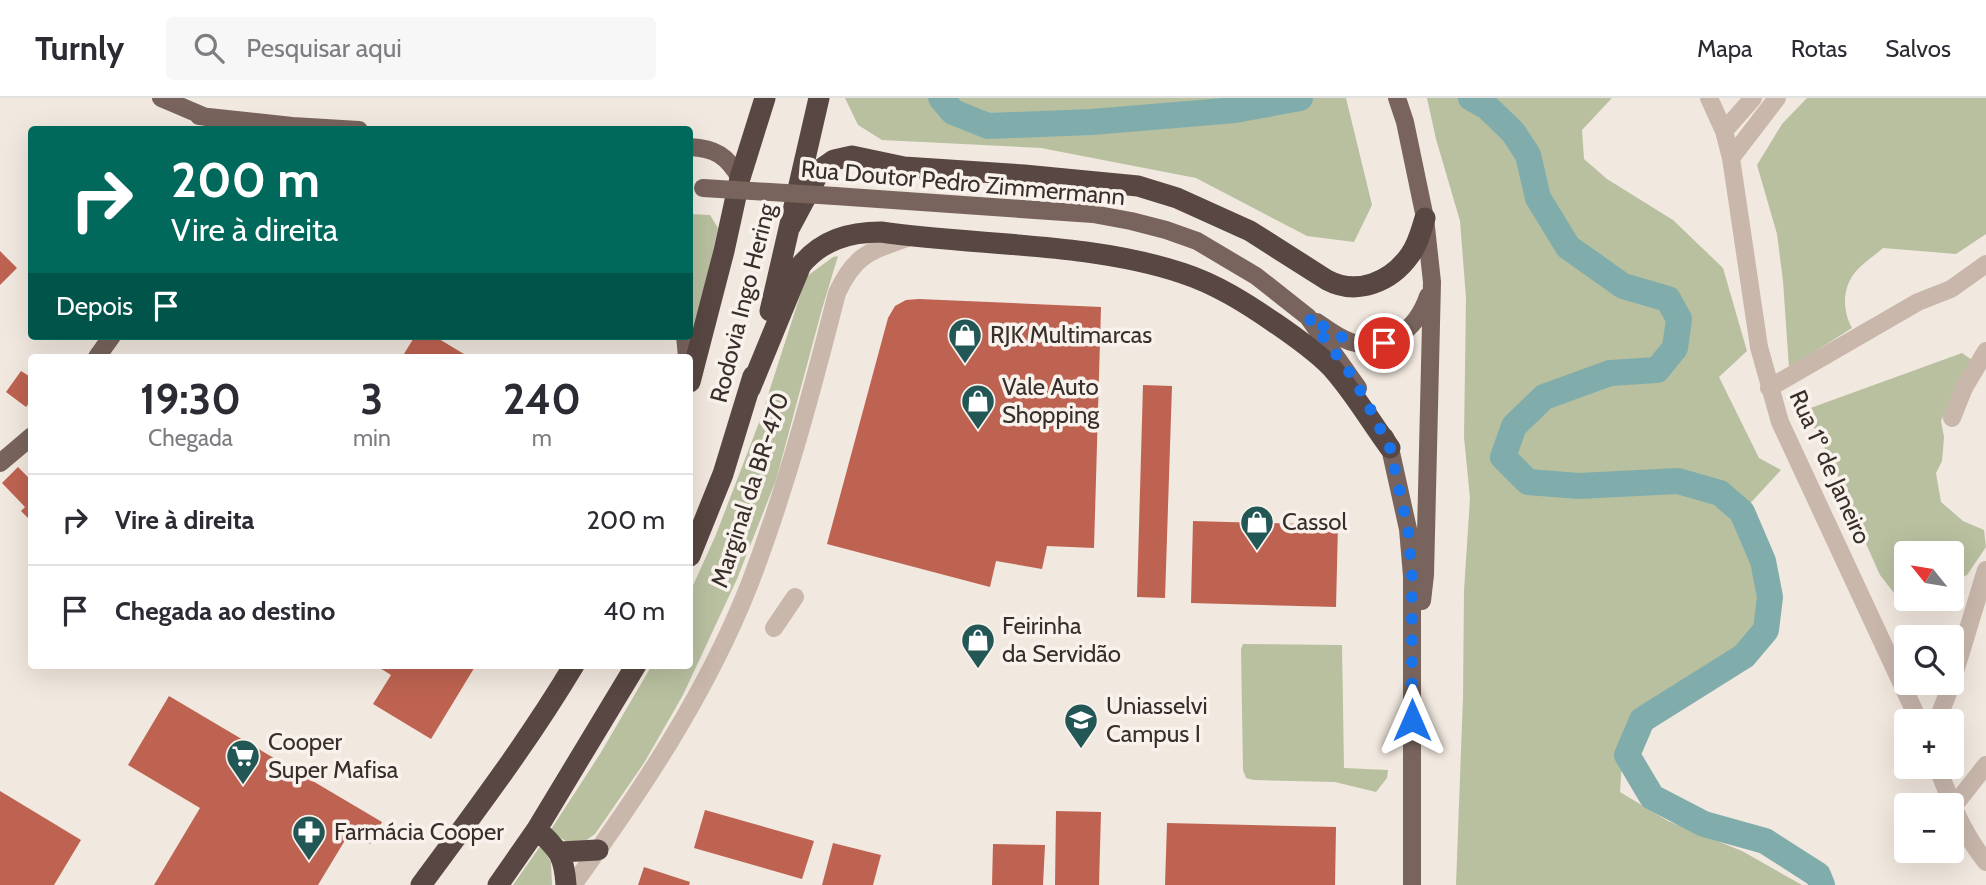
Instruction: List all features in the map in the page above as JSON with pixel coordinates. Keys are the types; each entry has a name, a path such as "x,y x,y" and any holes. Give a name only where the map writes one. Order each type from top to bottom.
{"highway":[{"path":"693,370 740,178 765,98"},
{"name":"Rodovia Ingo Hering","path":"693,549 723,474 750,389 819,98"},
{"path":"790,227 821,169 834,160 852,156 904,167 1138,186 1177,198 1250,231 1337,286 1350,288 1364,286 1397,269 1419,239 1425,218"},
{"path":"750,389 801,265 813,251 830,242 865,232 881,232 1088,253 1124,258 1184,273 1220,289 1283,328 1329,366 1361,405 1390,448"},
{"path":"421,885 543,717 572,669"},
{"path":"498,885 537,829 634,669"},
{"path":"537,829 560,852 566,885"},
{"path":"560,852 598,850"}],"main road":[{"path":"161,98 202,122 224,126"},
{"name":"Rua Doutor Pedro Zimmermann","path":"1397,98 1405,122 1425,218 1432,282 1425,575 1412,692"},
{"path":"202,122 292,126"},
{"path":"693,147 705,147 719,153 732,165 740,178"},
{"name":"Rua Doutor Pedro Zimmermann","path":"696,187 1093,214 1131,221 1198,241 1256,276 1308,317 1358,387 1390,448 1408,529 1412,576 1412,885"},
{"path":"1308,317 1349,341 1367,345 1384,343 1409,329 1427,300 1432,282"},
{"path":"0,463 28,439"}],"street":[{"name":"Rua 1º de Janeiro","path":"1709,98 1724,131 1731,158 1759,347 1780,422 1913,709"},
{"path":"1724,131 1753,98"},
{"path":"1731,158 1777,98"},
{"name":"Marginal da BR-470","path":"573,885 652,772 694,701 750,584 785,482 841,284 854,264 871,251 912,236"},
{"path":"1769,388 1918,302 1951,289 1986,264"},
{"path":"1952,418 1964,388 1986,351"},
{"path":"1942,709 1986,570"},
{"path":"774,628 795,597"},
{"path":"1964,793 1986,765"},
{"path":"1964,828 1986,862"}],"green space":[{"path":"845,98 1346,98 1372,205 1354,242 1307,236 1196,178 1041,148 882,140 858,125"},
{"path":"1427,98 1612,98 1582,130 1584,159 1607,179 1673,220 1723,268 1747,351 1719,377 1759,458 1781,470 1733,522 1755,554 1761,573 1762,610 1756,627 1745,643 1729,657 1675,685 1624,729 1620,792 1668,821 1742,851 1802,885 1456,885 1464,591 1470,498 1464,437 1466,298 1460,221"},
{"path":"1807,98 1986,98 1986,234 1956,254 1883,248 1859,268 1849,281 1845,302 1852,328 1789,368 1777,234 1757,165 1782,124"},
{"path":"693,214 710,215 718,228 695,335"},
{"path":"838,256 776,480 737,579 683,695 644,763 595,834 581,844 572,845 550,831 600,754 650,669 693,669 693,585 715,537 760,420 806,277"},
{"path":"1962,353 1972,360 1941,421 1944,437 1942,461 1936,473 1941,502 1963,521 1984,530 1986,547 1967,575 1964,576 1964,541 1894,541 1894,593 1880,575 1835,468 1805,410"},
{"path":"1243,644 1342,645 1344,768 1388,770 1387,778 1376,792 1335,782 1246,778 1243,770"},
{"path":"541,845 551,862 552,885 513,885"}],"building":[{"path":"0,251 17,268 0,285"},
{"name":"Vale Auto Shopping","path":"906,300 1101,307 1094,548 1047,546 1042,569 996,561 990,587 827,544 888,318 895,306"},
{"path":"413,340 441,340 464,354 404,354"},
{"path":"21,371 28,375 26,407 6,392"},
{"path":"1143,385 1172,386 1165,598 1137,597"},
{"path":"18,467 28,477 28,518 21,511 25,507 2,483"},
{"path":"1193,521 1338,525 1336,607 1191,603"},
{"path":"381,669 474,669 431,739 373,704 391,675"},
{"name":"Cooper Super Mafisa","path":"169,696 382,822 370,844 350,832 318,885 154,885 200,808 128,765"},
{"path":"0,791 81,840 54,885 0,885"},
{"path":"705,810 814,841 802,879 694,848"},
{"path":"1056,811 1101,812 1099,885 1055,885"},
{"path":"1167,823 1336,827 1335,885 1165,885"},
{"path":"833,843 881,855 873,885 822,885"},
{"path":"993,844 1045,845 1043,885 992,885"},
{"path":"644,867 690,882 689,885 638,885"}],"waterway":[{"path":"941,98 953,112 988,126 1092,122 1235,110 1300,98"},
{"path":"1471,98 1487,107 1513,132 1528,155 1538,198 1568,247 1623,286 1668,299 1679,319 1675,348 1657,370 1610,373 1544,397 1514,426 1503,457 1528,482 1579,486 1678,481 1720,493 1742,512 1763,561 1770,597 1766,630 1744,656 1642,720 1627,755 1652,797 1704,824 1765,841 1818,875 1822,885"}],"place":[{"name":"RJK Multimarcas","path":"965,365"},
{"name":"Vale Auto Shopping","path":"978,431"},
{"name":"Cassol","path":"1257,552"},
{"name":"Feirinha da Servidão","path":"978,670"},
{"name":"Uniasselvi Campus I","path":"1081,750"},
{"name":"Cooper Super Mafisa","path":"243,786"},
{"name":"Farmácia Cooper","path":"309,862"}],"route":[{"path":"1384,343 1367,345 1349,341 1308,317 1348,370 1390,448 1408,529 1412,576 1412,720"}]}
